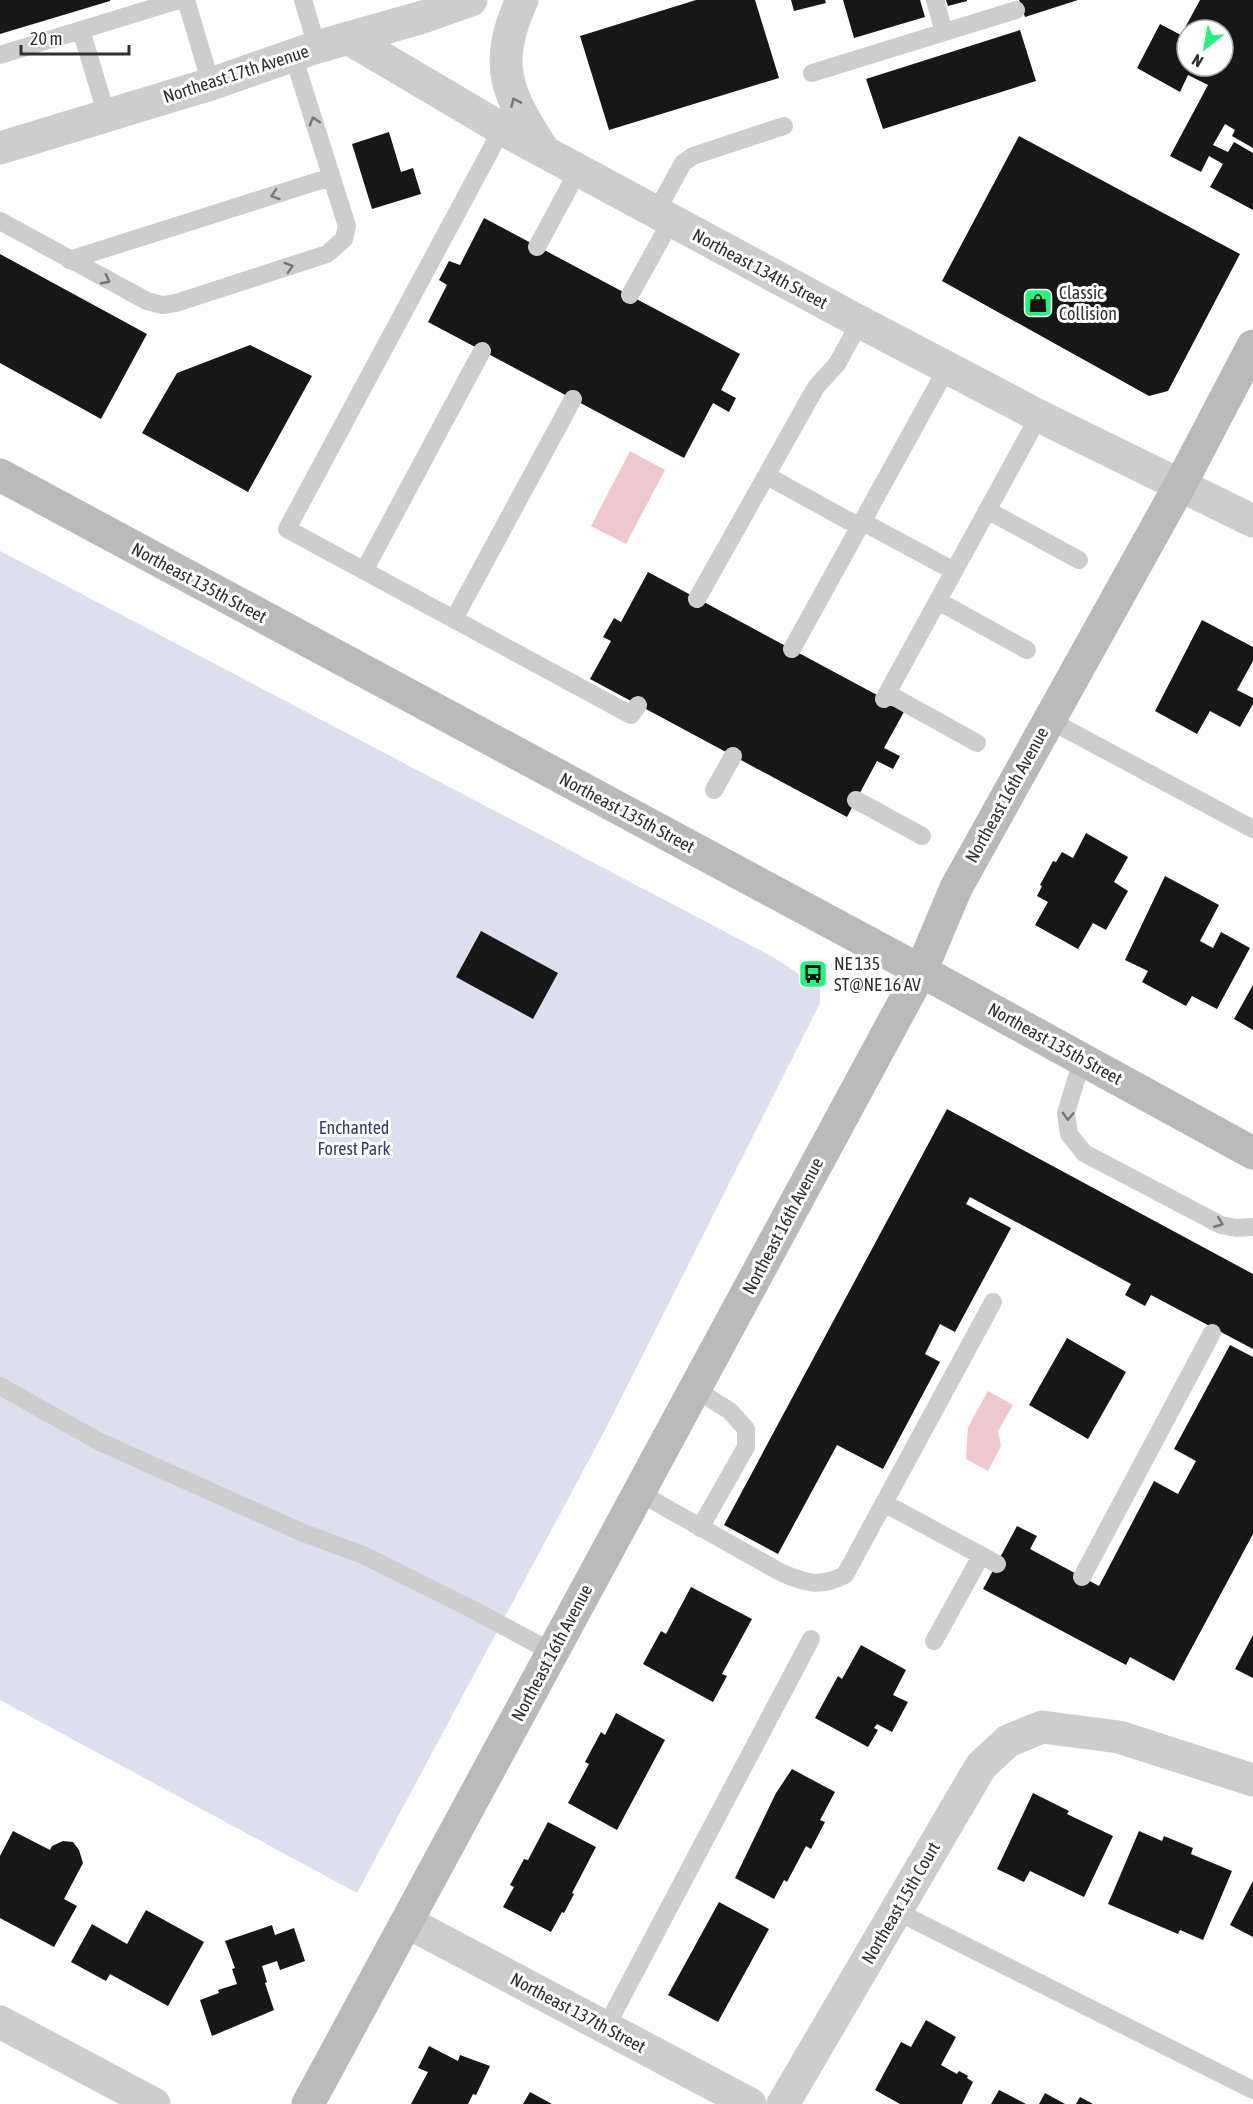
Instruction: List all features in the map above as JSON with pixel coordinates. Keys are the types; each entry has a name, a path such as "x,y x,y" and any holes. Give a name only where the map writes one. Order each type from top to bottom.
{"street":[{"name":"Northeast 17th Avenue","path":"0,148 211,84 420,9 471,0"},
{"path":"522,0 509,34 507,78 520,114 545,152"},
{"name":"Northeast 134th Street","path":"319,47 502,129 1039,417 1253,521"},
{"name":"Northeast 16th Avenue","path":"308,2104 921,971 956,888 1180,485 1253,346"},
{"name":"Northeast 135th Street","path":"0,475 921,971 1253,1154"},
{"name":"Northeast 15th Court","path":"783,2104 981,1766 1008,1741 1042,1727 1119,1737 1253,1780"},
{"name":"Northeast 137th Street","path":"407,1922 750,2104"},
{"path":"0,2022 154,2104"}],"lane":[{"path":"0,55 179,0"},
{"path":"186,0 211,84"},
{"path":"0,220 147,301 162,305 327,254 337,248 344,239 347,226 331,177 319,47 303,0"},
{"path":"935,0 944,32"},
{"path":"812,73 1016,10"},
{"path":"81,30 106,116"},
{"path":"630,295 663,217 676,174 683,163 693,156 784,126"},
{"path":"502,129 287,529 632,715 638,705"},
{"path":"537,247 578,171"},
{"path":"69,260 331,177"},
{"path":"697,599 816,387 837,364 860,322"},
{"path":"364,571 482,351"},
{"path":"792,649 947,368"},
{"path":"454,619 573,399"},
{"path":"976,744 885,696 1039,417"},
{"path":"766,476 954,572"},
{"path":"987,510 1079,560"},
{"path":"938,601 1027,650"},
{"path":"1049,720 1253,829"},
{"path":"714,790 733,756"},
{"path":"856,800 922,836"},
{"path":"1082,1060 1066,1113 1069,1134 1084,1153 1221,1225 1236,1228 1253,1227"},
{"path":"638,1492 796,1579 812,1583 831,1582 845,1575 993,1302"},
{"path":"1082,1577 1212,1333"},
{"path":"0,1386 98,1442 301,1532 363,1556 468,1607 552,1652"},
{"path":"695,1389 730,1412 746,1429 746,1447 700,1528"},
{"path":"884,1503 989,1560 934,1641"},
{"path":"606,2028 811,1639"},
{"path":"896,1911 1253,2090"}],"green space":[{"name":"Enchanted Forest Park","path":"0,551 773,957 820,988 820,1003 606,1428 357,1893 0,1700"}],"shaded area":[{"path":"630,451 665,470 626,544 591,526"},
{"path":"988,1391 1013,1405 998,1431 1001,1446 988,1471 966,1459 968,1427"}],"building":[{"path":"0,0 110,0 110,1 0,34"},
{"path":"696,0 755,0 779,78 609,130 580,36"},
{"path":"791,0 825,0 826,3 794,11"},
{"path":"843,0 920,0 925,17 854,38"},
{"path":"946,0 967,0 967,1 948,6"},
{"path":"1019,0 1078,0 1025,17"},
{"path":"1200,0 1253,0 1253,148 1232,136 1235,130 1225,124 1213,145 1228,152 1234,142 1253,153 1253,210 1210,187 1223,164 1209,156 1201,172 1170,156 1208,85 1194,78 1235,78 1235,18 1190,18"},
{"path":"1160,24 1175,32 1175,78 1187,78 1180,92 1137,68"},
{"path":"1020,30 1036,81 883,129 866,79"},
{"path":"389,132 401,172 413,168 421,194 372,209 352,144"},
{"path":"1019,136 1240,254 1168,391 1149,396 942,281"},
{"path":"484,218 740,354 721,390 736,398 729,412 713,403 684,458 428,322 447,285 439,280 449,261 460,265"},
{"path":"0,254 147,334 101,419 0,363"},
{"path":"250,345 312,376 248,492 142,433 177,373"},
{"path":"648,572 905,710 884,748 900,756 893,769 877,761 847,817 590,679 611,641 603,637 614,618 621,622"},
{"path":"1202,620 1253,647 1253,661 1237,690 1253,698 1253,704 1240,727 1210,711 1197,734 1155,711"},
{"path":"1086,833 1128,857 1114,882 1128,891 1106,930 1093,923 1078,949 1035,925 1048,902 1037,896 1042,886 1040,885 1053,861 1056,862 1062,852 1073,858"},
{"path":"1165,876 1219,905 1200,941 1213,948 1221,932 1250,948 1217,1009 1192,996 1186,1006 1142,982 1148,971 1125,960"},
{"path":"481,931 558,973 533,1019 456,977"},
{"path":"1253,985 1253,1030 1234,1019"},
{"path":"947,1109 1253,1274 1253,1349 1151,1295 1145,1306 1125,1295 1131,1284 970,1197 966,1204 1011,1228 955,1332 940,1324 925,1354 940,1362 883,1469 837,1445 778,1554 724,1525"},
{"path":"1067,1338 1126,1372 1088,1439 1029,1405"},
{"path":"1230,1345 1253,1357 1253,1534 1174,1681 1130,1657 1126,1665 983,1589 1017,1526 1037,1536 1030,1549 1099,1586 1154,1481 1178,1494 1196,1461 1174,1449"},
{"path":"691,1587 752,1619 722,1674 727,1676 713,1702 643,1664 661,1631 666,1634"},
{"path":"1253,1635 1253,1678 1235,1669"},
{"path":"861,1645 906,1670 893,1695 908,1702 892,1732 877,1724 874,1728 878,1730 868,1747 815,1718 838,1676 842,1679"},
{"path":"616,1713 665,1740 617,1830 568,1803 589,1764 585,1762 601,1732 605,1735"},
{"path":"792,1769 835,1792 820,1820 825,1822 811,1849 806,1846 787,1882 784,1880 774,1899 735,1878 776,1793"},
{"path":"1033,1793 1069,1811 1067,1814 1113,1836 1084,1897 1030,1871 1024,1882 997,1869"},
{"path":"548,1822 596,1847 564,1913 562,1912 551,1932 503,1907 514,1887 510,1885 524,1859 528,1860"},
{"path":"13,1831 50,1850 52,1846 63,1841 73,1842 79,1850 83,1863 64,1899 77,1906 54,1947 0,1918 0,1856"},
{"path":"1139,1831 1162,1841 1164,1836 1193,1848 1191,1854 1232,1871 1203,1940 1180,1930 1178,1934 1108,1904"},
{"path":"1253,1881 1253,1937 1230,1925"},
{"path":"719,1902 769,1929 718,2022 668,1995"},
{"path":"146,1910 204,1942 168,2006 110,1974 106,1981 71,1962 92,1924 127,1944"},
{"path":"272,1925 275,1935 294,1928 305,1961 280,1970 277,1961 262,1966 274,2010 212,2036 200,2000 219,1993 218,1990 237,1984 232,1969 235,1968 225,1941"},
{"path":"926,2020 956,2037 941,2065 957,2074 959,2071 963,2073 973,2082 962,2104 900,2104 875,2090 901,2042 911,2047"},
{"path":"429,2046 458,2061 460,2055 490,2066 476,2095 473,2094 468,2104 411,2104 428,2072 418,2068"},
{"path":"999,2090 1026,2104 991,2104"},
{"path":"530,2092 552,2104 523,2104"},
{"path":"1045,2093 1065,2104 1039,2104"},
{"path":"1080,2097 1093,2104 1076,2104"}],"place":[{"name":"Classic Collision","path":"1038,303"},
{"name":"NE 135 ST@NE 16 AV","path":"813,974"}]}
